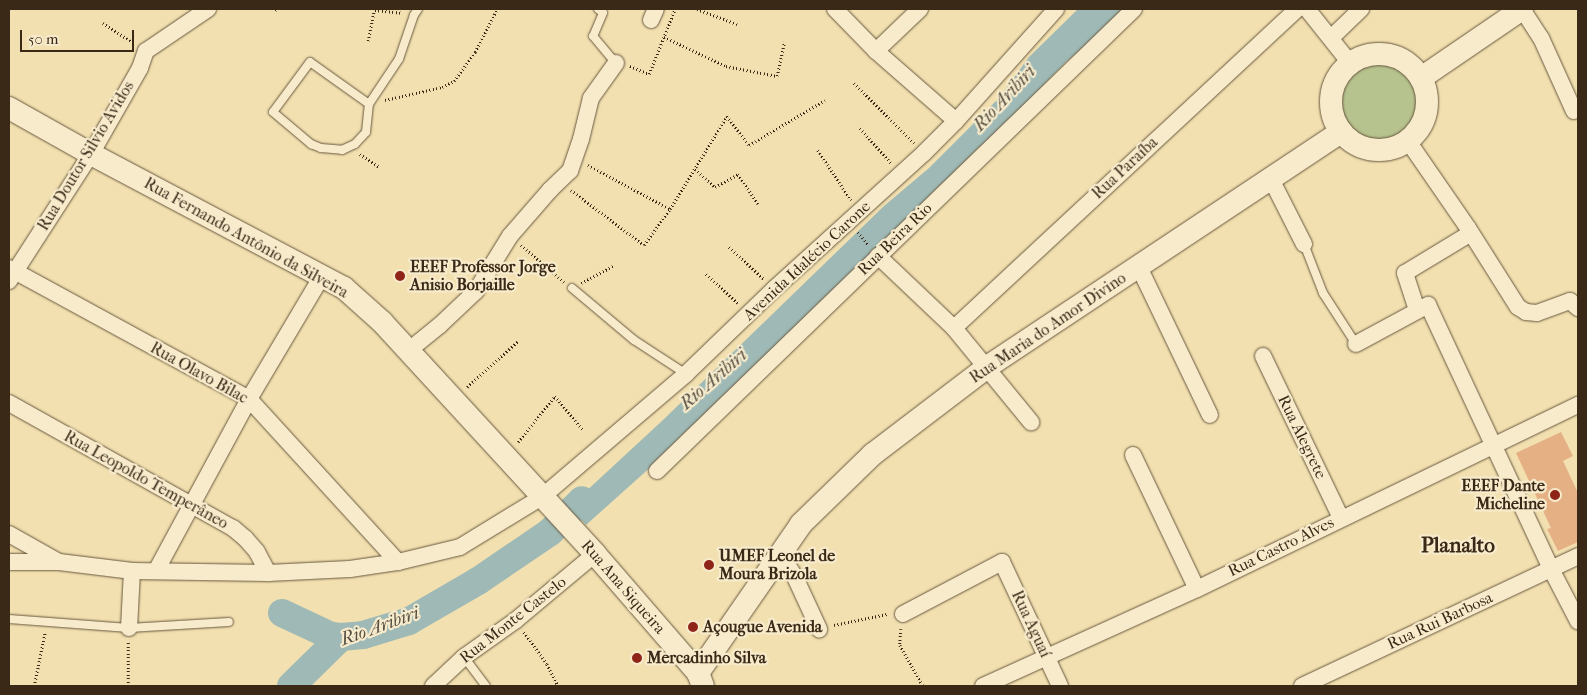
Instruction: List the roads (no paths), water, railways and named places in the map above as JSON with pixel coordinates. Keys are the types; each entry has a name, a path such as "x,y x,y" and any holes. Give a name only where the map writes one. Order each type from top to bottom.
{"street":[{"name":"Rua Doutor Silvio Avidos","path":"11,273 90,154 140,68 146,51 208,9"},
{"path":"835,9 876,51 956,121"},
{"path":"876,51 920,9"},
{"name":"Avenida Idalécio Carone","path":"9,562 59,562 132,571 268,573 350,569 398,562 460,547 549,504 774,289 924,153 956,121 1056,9"},
{"name":"Rua Beira Rio","path":"657,471 874,251 1134,9"},
{"name":"Rua Paraíba","path":"954,328 1297,9"},
{"path":"1306,9 1350,63"},
{"path":"1331,38 1361,9"},
{"path":"1420,78 1522,9 1541,38 1574,110"},
{"path":"1366,56 1393,56 1409,64 1420,78 1427,94 1427,112 1420,128 1408,141 1391,149 1373,150 1355,144 1341,132 1332,115 1331,95 1338,77 1350,63 1366,56"},
{"path":"408,351 439,326 476,291 510,236 570,171 576,159 591,98 616,63"},
{"name":"Rua Fernando Antônio da Silveira","path":"9,108 90,154 344,288 362,303 408,351 578,535"},
{"name":"Rua Maria do Amor Divino","path":"700,680 780,552 801,524 873,454 987,367 1341,132"},
{"path":"1408,141 1471,233 1515,303 1526,312 1537,313 1570,301 1578,308"},
{"path":"1271,179 1304,244"},
{"path":"1417,310 1405,273 1471,233"},
{"path":"874,251 954,328 1031,422"},
{"path":"1139,267 1210,415"},
{"name":"Rua Olavo Bilac","path":"11,273 249,399 398,562"},
{"path":"156,571 249,399 322,276"},
{"path":"1356,344 1428,305 1551,569 1578,620"},
{"name":"Rua Alegrete","path":"1263,356 1341,518"},
{"name":"Rua Leopoldo Temperâneo","path":"9,403 192,505 246,538 268,573"},
{"name":"Rua Castro Alves","path":"983,686 1197,590 1341,518 1578,405"},
{"path":"1133,455 1197,590"},
{"path":"9,534 59,562"},
{"name":"Rua Ana Siqueira","path":"578,535 700,680"},
{"path":"780,552 794,575 819,629"},
{"name":"Rua Monte Castelo","path":"432,686 464,657 516,620 595,554"},
{"name":"Rua Rui Barbosa","path":"1302,686 1578,556"},
{"name":"Rua Aguaí","path":"903,614 1002,562 1060,686"},
{"path":"129,628 132,571"}],"lane":[{"path":"598,9 603,13 593,36 616,63"},
{"path":"369,104 310,62 273,112 316,146 335,150 350,147 361,139 366,132 369,104 399,59 416,12"},
{"path":"1304,244 1322,293 1356,344"},
{"path":"572,288 634,340 686,374"},
{"path":"9,619 45,620 129,628 229,622"},
{"path":"464,657 486,686"}],"water":[{"name":"Rio Aribiri","path":"1078,9 1130,9 1067,61 1009,120 653,465 586,525 569,507 663,420 884,206 929,168 999,98 1029,57"}],"waterway":[{"name":"Rio Aribiri","path":"282,613 331,636 341,637 363,635 409,621 478,581 550,532 582,500"},
{"name":"Rio Aribiri","path":"291,686 341,637"}],"place":[{"name":"EEEF Professor Jorge Anisio Borjaille","path":"400,276"},
{"name":"EEEF Dante Micheline","path":"1555,495"},
{"name":"UMEF Leonel de Moura Brizola","path":"709,565"},
{"name":"Açougue Avenida","path":"693,627"},
{"name":"Mercadinho Silva","path":"637,658"}],"district":[{"name":"Planalto","path":"1458,545"}]}
